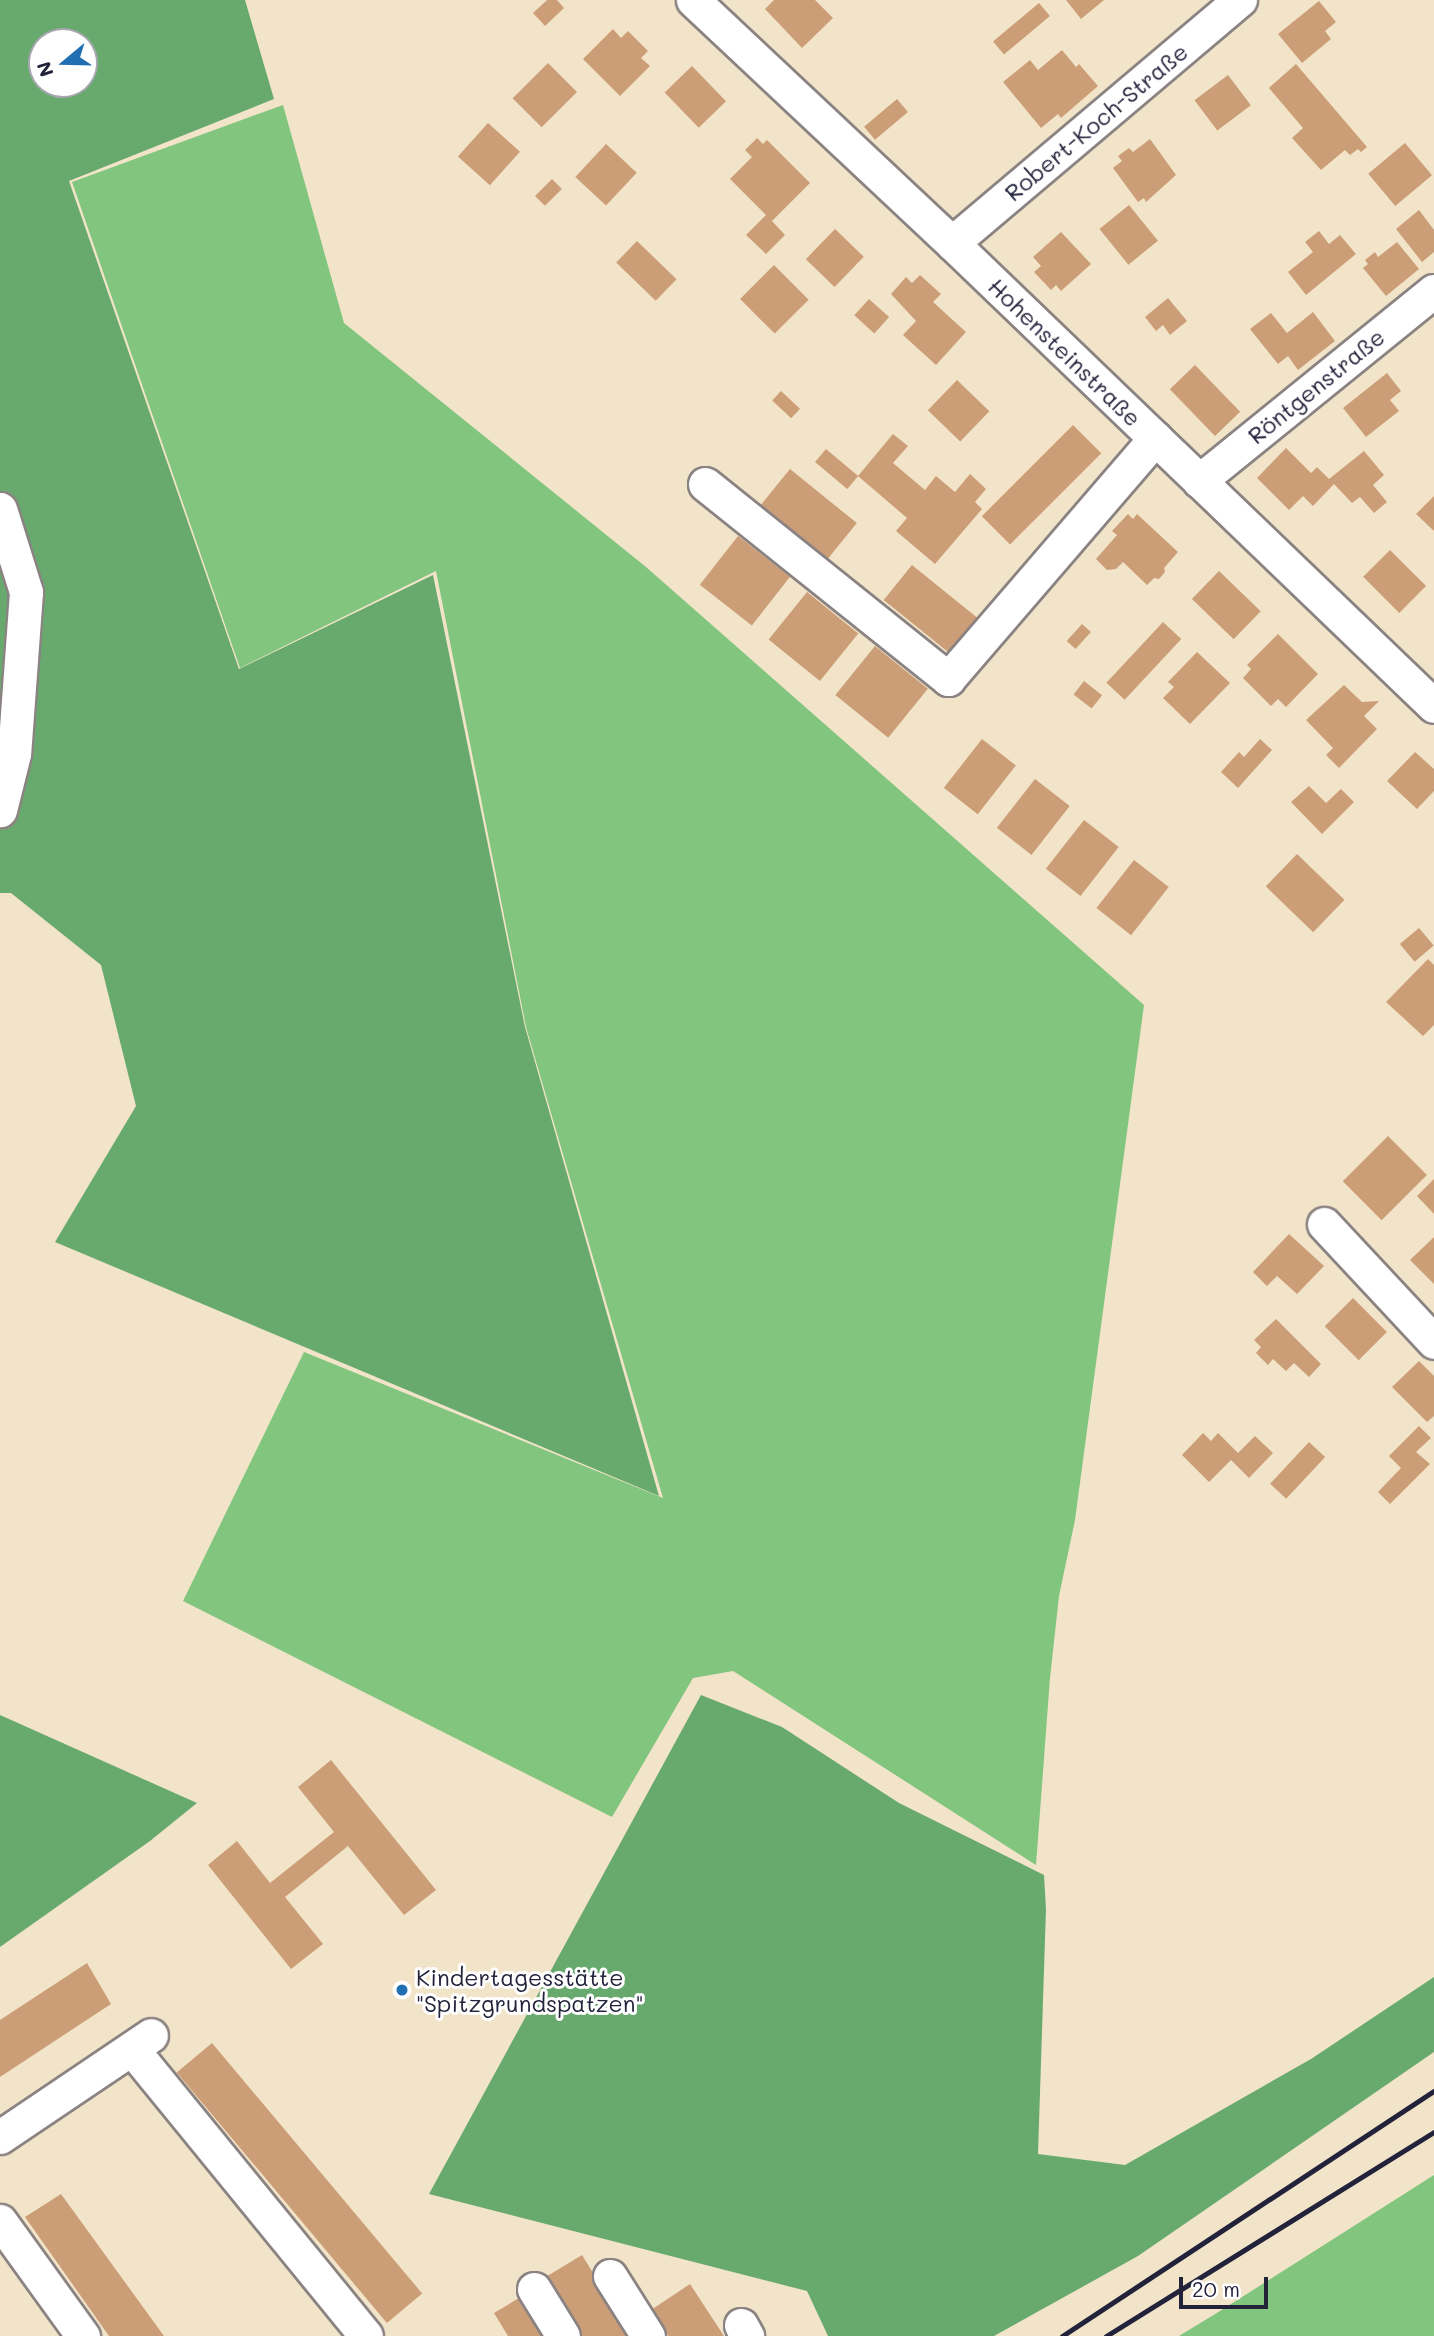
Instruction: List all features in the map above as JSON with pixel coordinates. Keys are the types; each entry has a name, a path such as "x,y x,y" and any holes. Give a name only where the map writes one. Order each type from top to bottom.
{"street":[{"name":"Hohensteinstraße","path":"693,0 952,243 1434,706"},
{"name":"Robert-Koch-Straße","path":"952,243 1240,0"},
{"name":"Röntgenstraße","path":"1199,481 1434,292"},
{"path":"705,484 948,679 1155,438"},
{"path":"0,509 26,592 14,754 0,810"},
{"path":"1324,1224 1434,1342"},
{"path":"0,2137 141,2042 366,2336"},
{"path":"0,2221 83,2336"},
{"path":"610,2276 648,2336"},
{"path":"534,2289 564,2336"}],"green space":[{"path":"0,0 245,0 274,99 69,181 239,669 433,575 525,1027 659,1496 55,1242 136,1106 101,965 11,893 0,893"},
{"path":"283,105 344,323 646,567 1144,1005 1075,1520 1059,1596 1036,1865 733,1671 693,1678 612,1817 183,1601 304,1352 663,1498 526,1027 436,571 240,668 72,182"},
{"path":"701,1695 782,1727 899,1803 1044,1875 1046,1909 1038,2154 1125,2165 1311,2059 1434,1977 1434,2052 1138,2256 994,2336 828,2336 807,2291 429,2194"},
{"path":"0,1715 197,1803 150,1841 0,1947"},
{"path":"1434,2175 1434,2336 1179,2336 1220,2311"}],"building":[{"path":"547,0 557,0 564,8 545,26 533,13"},
{"path":"774,0 815,0 833,18 802,48 765,9"},
{"path":"1066,0 1104,0 1081,19"},
{"path":"1319,1 1336,22 1325,31 1331,39 1302,63 1278,34"},
{"path":"1039,3 1050,16 1004,55 993,42"},
{"path":"613,29 621,38 628,31 648,51 641,58 650,66 620,96 583,59"},
{"path":"1062,50 1076,67 1079,64 1098,86 1061,118 1058,114 1041,128 1003,82 1030,60 1038,70"},
{"path":"548,63 577,92 542,127 513,98"},
{"path":"1296,64 1367,147 1361,152 1358,149 1350,155 1345,150 1321,170 1292,138 1303,128 1269,88"},
{"path":"692,66 726,101 699,128 665,92"},
{"path":"1228,75 1251,105 1217,131 1194,100"},
{"path":"897,99 908,112 875,140 864,127"},
{"path":"488,123 520,152 490,185 458,156"},
{"path":"757,138 763,144 767,140 810,183 772,221 785,235 766,254 746,235 766,215 730,179 752,157 745,150"},
{"path":"1150,139 1176,175 1146,202 1144,198 1138,202 1113,168 1122,161 1118,156 1129,148 1133,152"},
{"path":"1405,143 1432,175 1395,206 1368,174"},
{"path":"606,144 637,173 606,206 575,177"},
{"path":"552,179 562,189 545,206 535,196"},
{"path":"1129,205 1158,241 1128,265 1099,229"},
{"path":"1419,210 1434,230 1434,252 1422,262 1396,229"},
{"path":"835,229 864,257 835,287 806,259"},
{"path":"1319,231 1329,244 1340,235 1356,254 1306,295 1288,272 1313,252 1305,242"},
{"path":"1061,232 1091,264 1061,291 1056,285 1051,290 1034,272 1041,266 1033,257"},
{"path":"637,241 677,279 656,301 616,263"},
{"path":"1397,242 1419,269 1386,296 1363,268 1368,264 1365,260 1375,252 1378,257"},
{"path":"774,265 809,300 775,334 740,299"},
{"path":"920,275 941,294 933,302 966,332 936,365 903,335 916,321 891,294 906,277 912,283"},
{"path":"1168,298 1187,321 1170,335 1163,325 1156,331 1145,317"},
{"path":"869,299 889,317 874,333 854,315"},
{"path":"1313,312 1335,341 1298,370 1288,356 1278,364 1250,329 1271,313 1287,333"},
{"path":"1195,365 1240,412 1215,436 1170,389"},
{"path":"1387,373 1401,391 1390,400 1399,411 1366,437 1343,408"},
{"path":"957,380 989,411 960,441 928,410"},
{"path":"781,391 800,409 791,418 772,401"},
{"path":"1073,425 1101,453 1010,545 982,516"},
{"path":"893,434 908,446 893,463 925,490 936,476 955,492 970,474 986,489 975,502 982,509 935,564 896,531 907,518 858,476"},
{"path":"1286,448 1311,473 1317,467 1329,479 1364,451 1384,475 1373,485 1387,502 1374,513 1360,497 1352,503 1334,484 1313,506 1303,496 1289,510 1257,478"},
{"path":"826,449 858,476 847,489 815,462"},
{"path":"790,469 857,523 828,559 761,505"},
{"path":"1434,496 1434,531 1416,514"},
{"path":"1128,514 1133,519 1137,514 1178,552 1164,568 1165,572 1159,579 1154,578 1147,585 1123,562 1116,569 1107,570 1096,559 1117,535 1112,531"},
{"path":"738,536 790,577 752,625 700,585"},
{"path":"1390,550 1426,586 1399,613 1363,577"},
{"path":"912,565 979,619 951,654 884,600"},
{"path":"1219,571 1261,611 1234,639 1192,599"},
{"path":"807,592 858,634 820,681 769,639"},
{"path":"1163,622 1181,639 1125,700 1106,683"},
{"path":"1082,624 1091,632 1076,649 1067,641"},
{"path":"1278,634 1318,674 1286,707 1278,699 1271,706 1243,678 1251,669 1247,665"},
{"path":"875,646 928,689 888,738 835,695"},
{"path":"1197,652 1230,683 1190,724 1163,698 1174,687 1168,682"},
{"path":"1084,681 1102,695 1092,709 1074,694"},
{"path":"1344,685 1362,702 1379,701 1364,716 1377,729 1339,768 1326,755 1333,748 1306,720"},
{"path":"982,739 1016,765 978,814 944,788"},
{"path":"1260,739 1272,750 1238,788 1221,772 1239,752 1244,757"},
{"path":"1415,752 1434,769 1434,791 1417,809 1387,781"},
{"path":"1035,779 1070,806 1032,855 997,828"},
{"path":"1309,786 1326,803 1341,789 1354,802 1322,834 1291,802"},
{"path":"1084,820 1119,847 1081,896 1046,869"},
{"path":"1297,854 1344,900 1313,932 1266,886"},
{"path":"1134,860 1169,887 1131,935 1096,908"},
{"path":"1419,928 1434,946 1415,962 1400,944"},
{"path":"1428,959 1434,965 1434,1025 1423,1036 1386,1002"},
{"path":"1388,1136 1427,1175 1382,1220 1343,1181"},
{"path":"1434,1179 1434,1214 1417,1196"},
{"path":"1289,1234 1324,1266 1297,1294 1277,1276 1267,1286 1253,1272"},
{"path":"1434,1237 1434,1284 1410,1260"},
{"path":"1353,1298 1387,1332 1359,1360 1325,1326"},
{"path":"1276,1319 1321,1364 1309,1377 1294,1363 1286,1371 1273,1359 1268,1365 1256,1353 1261,1347 1254,1340"},
{"path":"1419,1361 1434,1376 1434,1416 1427,1422 1392,1387"},
{"path":"1419,1426 1431,1438 1416,1452 1430,1464 1390,1504 1378,1492 1401,1468 1389,1456"},
{"path":"1203,1433 1211,1441 1218,1433 1238,1453 1255,1436 1273,1453 1249,1478 1231,1460 1209,1482 1182,1455"},
{"path":"1309,1442 1325,1457 1286,1499 1270,1484"},
{"name":"Kindertagesstätte \"Spitzgrundspatzen\"","path":"331,1760 436,1890 404,1915 348,1846 285,1897 323,1944 291,1969 208,1865 237,1841 270,1883 334,1832 298,1787"},
{"path":"87,1963 111,2004 0,2077 0,2020"},
{"path":"212,2043 422,2293 387,2323 177,2073"},
{"path":"61,2194 164,2336 109,2336 25,2217"},
{"path":"582,2255 632,2336 580,2336 544,2278"},
{"path":"690,2284 724,2336 668,2336 651,2310"},
{"path":"519,2298 542,2336 508,2336 494,2313"}],"railway":[{"path":"1062,2336 1434,2091"},
{"path":"1106,2336 1434,2132"}],"place":[{"name":"Kindertagesstätte \"Spitzgrundspatzen\"","path":"402,1990"}]}
